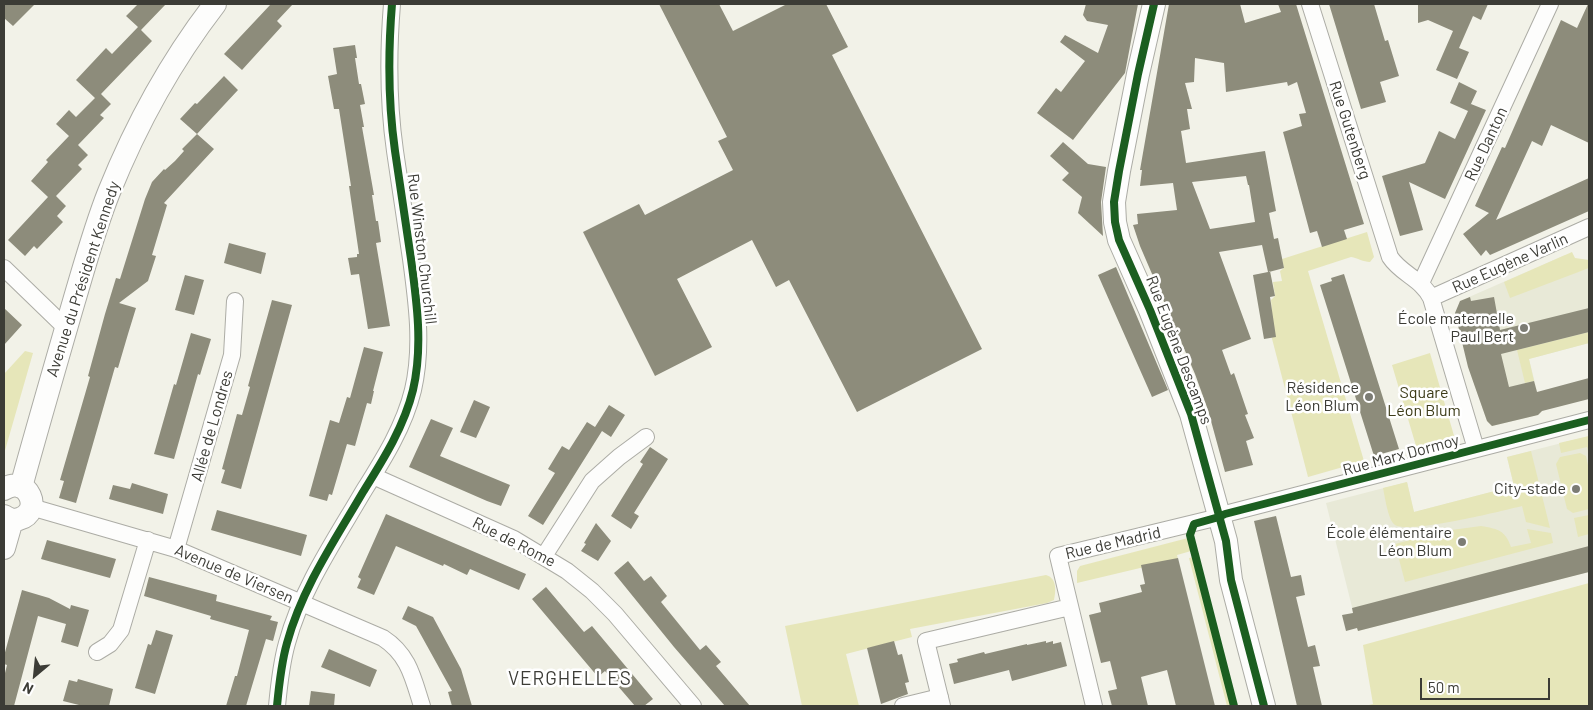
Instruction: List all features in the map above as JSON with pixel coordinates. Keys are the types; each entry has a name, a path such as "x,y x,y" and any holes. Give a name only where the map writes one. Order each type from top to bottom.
{"street":[{"name":"Avenue du Président Kennedy","path":"19,494 100,217 124,156 159,88 215,4"},
{"name":"Rue Winston Churchill","path":"277,706 284,654 302,602 321,563 395,437 409,402 416,376 418,312 390,103 389,64 392,4"},
{"name":"Rue Eugène Descamps","path":"1154,4 1136,81 1119,171 1114,202 1116,222 1119,240 1185,397 1226,541 1231,580 1264,706"},
{"name":"Rue Gutenberg","path":"1310,4 1390,257 1400,268 1421,283"},
{"name":"Rue Danton","path":"1421,283 1550,4"},
{"name":"Rue Eugène Varlin","path":"1431,298 1589,227"},
{"path":"4,268 66,328"},
{"path":"1421,283 1431,298 1476,449"},
{"name":"Allée de Londres","path":"176,549 232,355 235,301"},
{"name":"Rue Marx Dormoy","path":"1219,517 1589,420"},
{"path":"544,556 592,482 619,457 646,437"},
{"name":"Rue de Rome","path":"372,476 514,539 567,571 603,601 632,632 687,704"},
{"path":"4,548 8,518 20,519 25,516 19,494"},
{"name":"Avenue de Viersen","path":"19,494 176,549 302,602 390,643 398,650 410,667 422,706"},
{"name":"Rue de Madrid","path":"1094,706 1058,556 1219,517"},
{"path":"97,652 110,644 121,630 148,540"},
{"path":"903,706 941,702 926,641 1070,607"}],"shaded area":[{"name":"École maternelle Paul Bert","path":"1565,255 1574,273 1589,268 1589,343 1529,359 1542,411 1538,415 1492,426 1487,421 1473,381 1460,301"},
{"name":"École élémentaire Léon Blum","path":"1589,436 1589,572 1358,631 1326,503 1407,482 1414,512 1514,486 1507,457"}],"green space":[{"path":"1367,232 1374,257 1370,262 1351,257 1308,271 1364,461 1308,477 1270,331 1271,300 1275,296 1273,282 1282,281 1280,271 1284,268 1282,259"},
{"path":"1572,252 1575,258 1589,260 1589,268 1510,298 1504,282"},
{"path":"1589,332 1589,343 1529,359 1534,381 1525,383 1517,350"},
{"path":"25,351 33,353 4,454 4,374"},
{"name":"Square Léon Blum","path":"1430,353 1457,446 1419,456 1392,365"},
{"path":"1589,436 1589,454 1587,447 1561,453 1559,443"},
{"path":"1531,451 1550,528 1526,522 1522,506 1456,521 1418,527 1395,525 1390,518 1383,488 1407,482 1414,512 1514,486 1507,457"},
{"name":"City-stade","path":"1580,453 1586,456 1589,470 1589,509 1573,513 1567,509 1556,464 1560,457"},
{"path":"1589,515 1589,534 1578,537 1574,518"},
{"path":"1481,526 1500,531 1506,537 1511,547 1531,543 1527,529 1551,533 1553,543 1405,582 1395,544 1444,531"},
{"path":"1188,538 1191,551 1177,555 1178,559 1077,583 1077,571 1080,566"},
{"path":"1194,557 1232,706 1227,706 1189,558"},
{"path":"1046,575 1054,582 1055,589 1054,600 1047,603 910,629 912,637 846,654 859,706 802,706 785,626"},
{"path":"1589,583 1589,706 1365,706 1373,704 1363,645"}],"building":[{"path":"4,4 35,4 13,26 4,18"},
{"path":"138,4 166,4 141,30 152,41 101,94 111,104 100,115 104,118 78,145 88,155 78,165 82,169 56,196 66,206 57,216 63,222 37,249 34,246 25,256 8,240 48,197 31,181 48,162 46,160 69,136 56,124 69,110 76,117 95,98 76,80 106,48 112,54 138,27 126,16"},
{"path":"271,4 293,4 277,21 282,26 242,70 224,54"},
{"path":"659,4 719,4 733,31 787,4 826,4 848,47 832,55 982,349 857,412 789,280 776,287 752,240 677,279 712,347 655,376 583,232 639,204 645,215 733,170 718,141 727,137"},
{"path":"1086,4 1138,4 1125,73 1073,140 1037,113 1056,88 1061,92 1085,61 1060,42 1065,35 1098,53 1108,25 1087,21 1083,15"},
{"path":"1169,4 1240,4 1245,23 1281,12 1278,4 1296,4 1364,224 1344,230 1347,239 1322,247 1317,231 1310,233 1283,132 1302,126 1299,114 1306,113 1297,82 1288,86 1287,82 1226,92 1224,63 1195,58 1194,82 1185,83 1192,109 1187,109 1190,129 1181,131 1186,163 1265,151 1276,211 1269,213 1274,239 1278,238 1284,268 1270,272 1275,296 1270,297 1276,337 1264,339 1253,275 1268,272 1262,245 1219,252 1251,339 1222,350 1231,375 1234,373 1248,414 1245,415 1254,438 1246,441 1253,465 1225,472 1208,410 1195,374 1140,246 1133,225 1138,224 1137,214 1177,210 1173,183 1140,186 1142,170 1140,170","holes":["1246,176 1255,222 1210,229 1192,182"]},
{"path":"1329,4 1374,4 1385,41 1388,40 1399,76 1380,82 1386,102 1361,109"},
{"path":"1418,4 1488,4 1481,20 1473,16 1459,48 1469,52 1457,79 1436,70 1453,31 1428,20 1418,23"},
{"path":"1588,4 1589,143 1551,125 1542,146 1532,141 1496,220 1589,178 1589,211 1490,255 1486,250 1481,256 1463,234 1489,213 1475,206 1502,147 1505,148 1561,20 1577,28"},
{"path":"355,45 359,84 361,84 365,104 360,105 364,127 362,127 374,195 372,195 376,221 378,221 381,242 376,243 390,326 368,329 359,274 351,275 348,258 357,257 357,254 359,254 339,109 334,109 328,76 337,74 333,48"},
{"path":"224,76 238,90 197,134 180,119"},
{"path":"1459,82 1477,91 1470,106 1471,104 1486,110 1445,199 1409,182 1423,230 1400,236 1382,176 1425,163 1439,131 1455,139 1468,111 1450,103"},
{"path":"197,134 214,149 164,203 167,205 152,255 156,256 148,281 119,303 136,308 118,368 115,367 76,503 59,498 64,481 60,480 90,377 88,376 105,314 116,278 120,279 145,199 152,182 164,169 175,161 184,151 182,149"},
{"path":"1063,142 1088,164 1106,167 1101,202 1103,236 1078,213 1082,197 1062,180 1069,173 1050,156"},
{"path":"229,243 266,253 261,274 224,263"},
{"path":"1116,267 1168,390 1152,397 1098,275"},
{"name":"Résidence Léon Blum","path":"1344,274 1399,449 1374,456 1320,285 1332,281 1331,278"},
{"path":"185,275 204,280 194,315 175,310"},
{"path":"1470,297 1471,301 1494,297 1500,330 1589,308 1589,332 1501,354 1509,387 1534,381 1537,392 1589,378 1589,399 1542,411 1538,415 1492,426 1487,421 1468,367 1455,313 1460,301"},
{"path":"272,300 292,305 241,489 221,483 225,470 222,469 237,414 242,415 250,387 248,386"},
{"path":"4,308 22,325 4,345"},
{"path":"191,333 211,339 200,375 198,374 174,459 154,454"},
{"path":"364,347 383,352 371,404 367,403 355,446 347,444 332,495 329,494 327,501 309,496 330,420 339,423 347,397 350,398"},
{"path":"474,400 490,407 476,438 460,432"},
{"path":"609,405 625,415 611,437 602,431 543,525 528,516 555,473 548,469 562,446 569,450 587,422 595,427"},
{"path":"431,419 453,428 440,456 510,485 501,506 409,467"},
{"path":"650,447 668,459 634,513 639,516 631,529 611,516 643,464 640,462"},
{"path":"132,483 168,494 163,514 109,499 113,485 130,489"},
{"path":"217,510 307,535 301,556 211,530"},
{"path":"386,514 526,574 519,590 470,569 467,575 396,546 374,595 357,588 361,579 358,577"},
{"path":"1276,516 1291,577 1301,575 1305,595 1296,597 1308,647 1315,645 1320,666 1313,667 1322,706 1297,706 1254,521"},
{"path":"596,523 611,541 598,561 581,551"},
{"path":"47,540 116,559 110,578 41,559"},
{"path":"1589,546 1589,572 1358,631 1357,628 1346,631 1342,615 1353,613 1352,608"},
{"path":"1178,558 1215,706 1176,706 1167,670 1141,677 1148,706 1112,706 1108,691 1117,689 1110,661 1101,663 1089,615 1101,612 1099,603 1142,592 1140,585 1145,584 1141,565"},
{"path":"628,561 644,581 651,576 667,596 661,602 700,650 706,645 721,662 716,666 750,706 725,706 674,647 614,573"},
{"path":"149,577 217,595 216,601 272,616 270,620 278,622 273,641 266,639 246,706 226,706 235,676 237,676 249,630 210,619 211,616 144,596"},
{"path":"546,587 584,632 592,626 653,699 644,706 635,706 605,671 598,677 532,599"},
{"path":"22,590 49,598 70,609 71,605 89,610 78,647 61,642 66,624 38,616 14,706 4,706 4,677 7,665 4,664 4,656"},
{"path":"408,606 433,617 461,669 472,706 452,706 448,692 452,691 416,626 402,619"},
{"path":"156,630 173,635 155,694 135,688 148,644 151,645"},
{"path":"894,641 898,655 902,654 909,682 905,683 908,694 881,704 867,648"},
{"path":"1046,641 1046,643 1053,641 1053,644 1061,642 1067,666 1012,681 1009,670 954,684 949,664 958,662 957,659 984,652 985,654"},
{"path":"329,649 377,670 370,687 321,667"},
{"path":"78,679 113,689 109,706 83,706 63,701 69,680 77,682"},
{"path":"311,691 335,694 334,706 309,706"}],"cycle path":[{"path":"277,706 280,674 285,651 301,603 331,546 392,443 409,404 416,374 418,358 417,308 391,114 389,59 392,4"},
{"path":"1154,4 1119,171 1114,202 1115,222 1119,240 1150,310 1191,414 1226,541 1231,580 1264,706"},
{"path":"1234,706 1190,535 1194,524 1225,514 1589,420"}],"place":[{"name":"École maternelle Paul Bert","path":"1524,328"},
{"name":"Résidence Léon Blum","path":"1369,397"},
{"name":"City-stade","path":"1576,489"},
{"name":"École élémentaire Léon Blum","path":"1462,542"}],"district":[{"name":"VERGHELLES","path":"570,679"}]}
